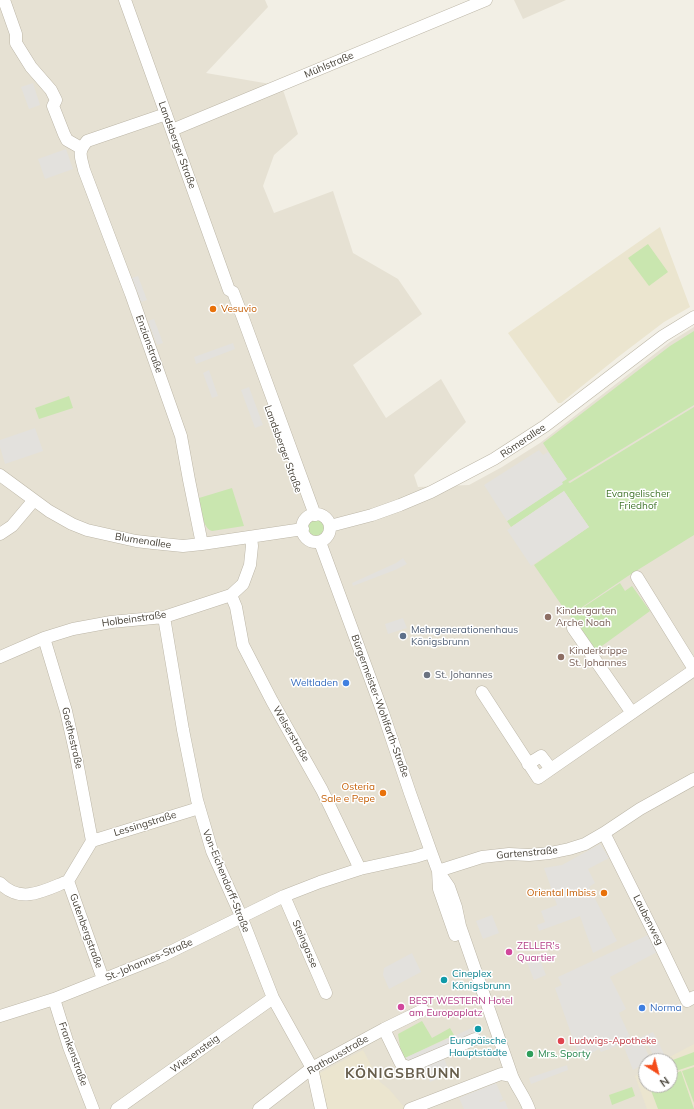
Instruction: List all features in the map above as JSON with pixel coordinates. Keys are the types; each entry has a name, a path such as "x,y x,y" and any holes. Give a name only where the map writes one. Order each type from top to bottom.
{"street":[{"path":"4,0 16,34 16,44 31,67 51,90 56,100 53,106 67,140 81,148 87,141 166,114"},
{"name":"Landsberger Straße","path":"125,0 229,290 233,292 243,318 308,521"},
{"name":"Mühlstraße","path":"172,130 486,0"},
{"name":"Enzianstraße","path":"81,148 80,156 84,170 131,294 181,436 202,544"},
{"name":"Römerallee","path":"330,526 372,515 400,505 431,492 494,459 523,441 561,414 663,336 694,317"},
{"name":"Blumenallee","path":"0,475 60,518 72,524 87,530 119,538 153,544 183,546 250,537 308,521"},
{"path":"0,534 12,526 34,500"},
{"path":"323,516 329,522 330,526 329,534 320,542 308,540 304,533 308,521 323,516"},
{"name":"Holbeinstraße","path":"0,657 44,638 73,629 111,622 164,617 231,595 243,584 249,568 252,546 250,537"},
{"name":"Bürgermeister-Wohlfarth-Straße","path":"320,542 383,713 438,871 439,889 448,899 502,1064 512,1076 517,1088 521,1109"},
{"path":"482,692 538,778 694,670 637,577"},
{"name":"Welserstraße","path":"231,595 236,607 241,638 246,651 322,790 360,869"},
{"name":"Von-Eichendorff-Straße","path":"164,617 183,730 199,808 212,851 241,916 273,998 312,1068 321,1109"},
{"path":"573,628 632,713"},
{"name":"Goethestraße","path":"44,638 66,711 92,841"},
{"name":"Gartenstraße","path":"438,871 482,857 509,854 529,855 550,853 585,844 640,809 694,779"},
{"name":"Lessingstraße","path":"92,841 199,808"},
{"name":"Laubenweg","path":"604,833 687,1001 694,997"},
{"name":"Gutenbergstraße","path":"92,841 68,881 103,979"},
{"name":"St.-Johannes-Straße","path":"0,1016 54,999 178,949 241,916 284,896 320,882 360,869 431,852"},
{"path":"0,883 6,889 14,893 26,896 42,892 68,881"},
{"name":"Steingasse","path":"284,896 326,993"},
{"name":"Wiesensteig","path":"117,1109 273,998"},
{"name":"Frankenstraße","path":"54,999 69,1047 93,1109"},
{"name":"Rathausstraße","path":"259,1109 312,1068 384,1029 423,1010"},
{"path":"384,1029 402,1065 409,1067 476,1040"},
{"path":"410,1109 500,1074 512,1076"},
{"name":"Bürgermeister-Wohlfarth-Straße","path":"517,1088 524,1096 529,1109"}],"shaded area":[{"path":"0,0 265,0 268,7 206,73 282,87 298,134 274,155 263,186 274,213 333,191 353,253 398,279 422,314 353,365 386,418 441,379 466,422 414,475 418,487 469,485 502,467 540,443 670,342 694,327 694,1109 0,1109"},
{"path":"514,0 566,0 523,19"},
{"path":"33,83 40,105 29,109 21,87"},
{"path":"66,149 73,169 45,179 38,159"},
{"path":"660,227 690,307 664,322 561,403 558,403 508,333"},
{"path":"138,276 147,300 141,302 132,278"},
{"path":"154,319 163,343 157,345 148,321"},
{"path":"233,343 235,349 196,364 194,357"},
{"path":"209,370 218,396 212,398 203,373"},
{"path":"249,387 263,425 255,428 241,390"},
{"path":"35,428 43,451 5,464 0,447 0,440"},
{"path":"539,450 543,455 548,452 567,479 562,482 563,484 507,521 484,485"},
{"path":"564,491 589,527 531,566 507,530"},
{"path":"403,558 407,564 353,586 352,583 396,563"},
{"path":"403,618 407,628 388,634 385,624"},
{"path":"600,844 609,858 588,869 595,883 589,887 617,941 593,953 580,916 539,931 537,925 545,922 541,911 557,905 544,868 562,865"},
{"path":"492,915 499,933 483,939 476,921"},
{"path":"650,934 659,951 610,977 626,1009 619,1013 632,1041 653,1032 664,1053 652,1053 646,1042 643,1044 648,1053 638,1053 638,1067 633,1070 624,1047 627,1045 624,1040 622,1041 622,1044 601,1052 599,1049 580,1059 555,988 562,985 558,977"},
{"path":"412,953 421,972 389,989 383,975 384,968"},
{"path":"539,957 546,975 534,980 527,962"},
{"path":"474,1027 481,1033 411,1063 405,1058"},
{"path":"694,1044 694,1109 647,1109 641,1093 678,1093 677,1053"},
{"path":"363,1050 380,1082 389,1089 405,1108 327,1109 318,1074"},
{"path":"444,1058 450,1074 430,1082 423,1066"},
{"path":"567,1065 568,1070 531,1084 529,1078"},
{"path":"638,1074 638,1084 635,1076"},
{"path":"496,1083 503,1099 499,1101 505,1101 508,1109 464,1109 459,1098"}],"green space":[{"path":"648,244 668,272 649,286 628,258"},
{"name":"Evangelischer Friedhof","path":"694,331 694,405 568,482 570,483 694,407 694,535 628,576 569,616 534,565 589,527 564,491 511,527 507,521 562,484 562,482 566,479 543,443 670,346"},
{"path":"69,396 73,408 39,419 35,408"},
{"path":"232,488 244,526 212,531 204,522 199,498"},
{"path":"317,519 323,522 326,528 323,534 317,537 311,534 308,528 311,522"},
{"path":"620,583 625,591 632,586 650,611 595,651 570,616"},
{"path":"422,1021 432,1038 450,1028 454,1035 405,1058 411,1063 402,1059 398,1034"},
{"path":"694,1052 694,1065 678,1070 678,1058"},
{"path":"694,1067 694,1103 682,1071"},
{"path":"681,1071 694,1109 658,1109 652,1093 678,1093 678,1072"},
{"path":"632,1087 635,1096 612,1105 609,1095"}],"place":[{"name":"Vesuvio","path":"213,309"},
{"name":"Kindergarten Arche Noah","path":"548,617"},
{"name":"Mehrgenerationenhaus Königsbrunn","path":"403,636"},
{"name":"Kinderkrippe St. Johannes","path":"561,657"},
{"name":"St. Johannes","path":"427,675"},
{"name":"Weltladen","path":"346,683"},
{"name":"Osteria Sale e Pepe","path":"383,793"},
{"name":"Oriental Imbiss","path":"604,893"},
{"name":"ZELLER's Quartier","path":"509,952"},
{"name":"Cineplex Königsbrunn","path":"444,980"},
{"name":"BEST WESTERN Hotel am Europaplatz","path":"401,1007"},
{"name":"Norma","path":"642,1008"},
{"name":"Europäische Hauptstädte","path":"478,1029"},
{"name":"Ludwigs-Apotheke","path":"561,1041"},
{"name":"Mrs. Sporty","path":"530,1054"}],"district":[{"name":"KÖNIGSBRUNN","path":"403,1074"}]}
